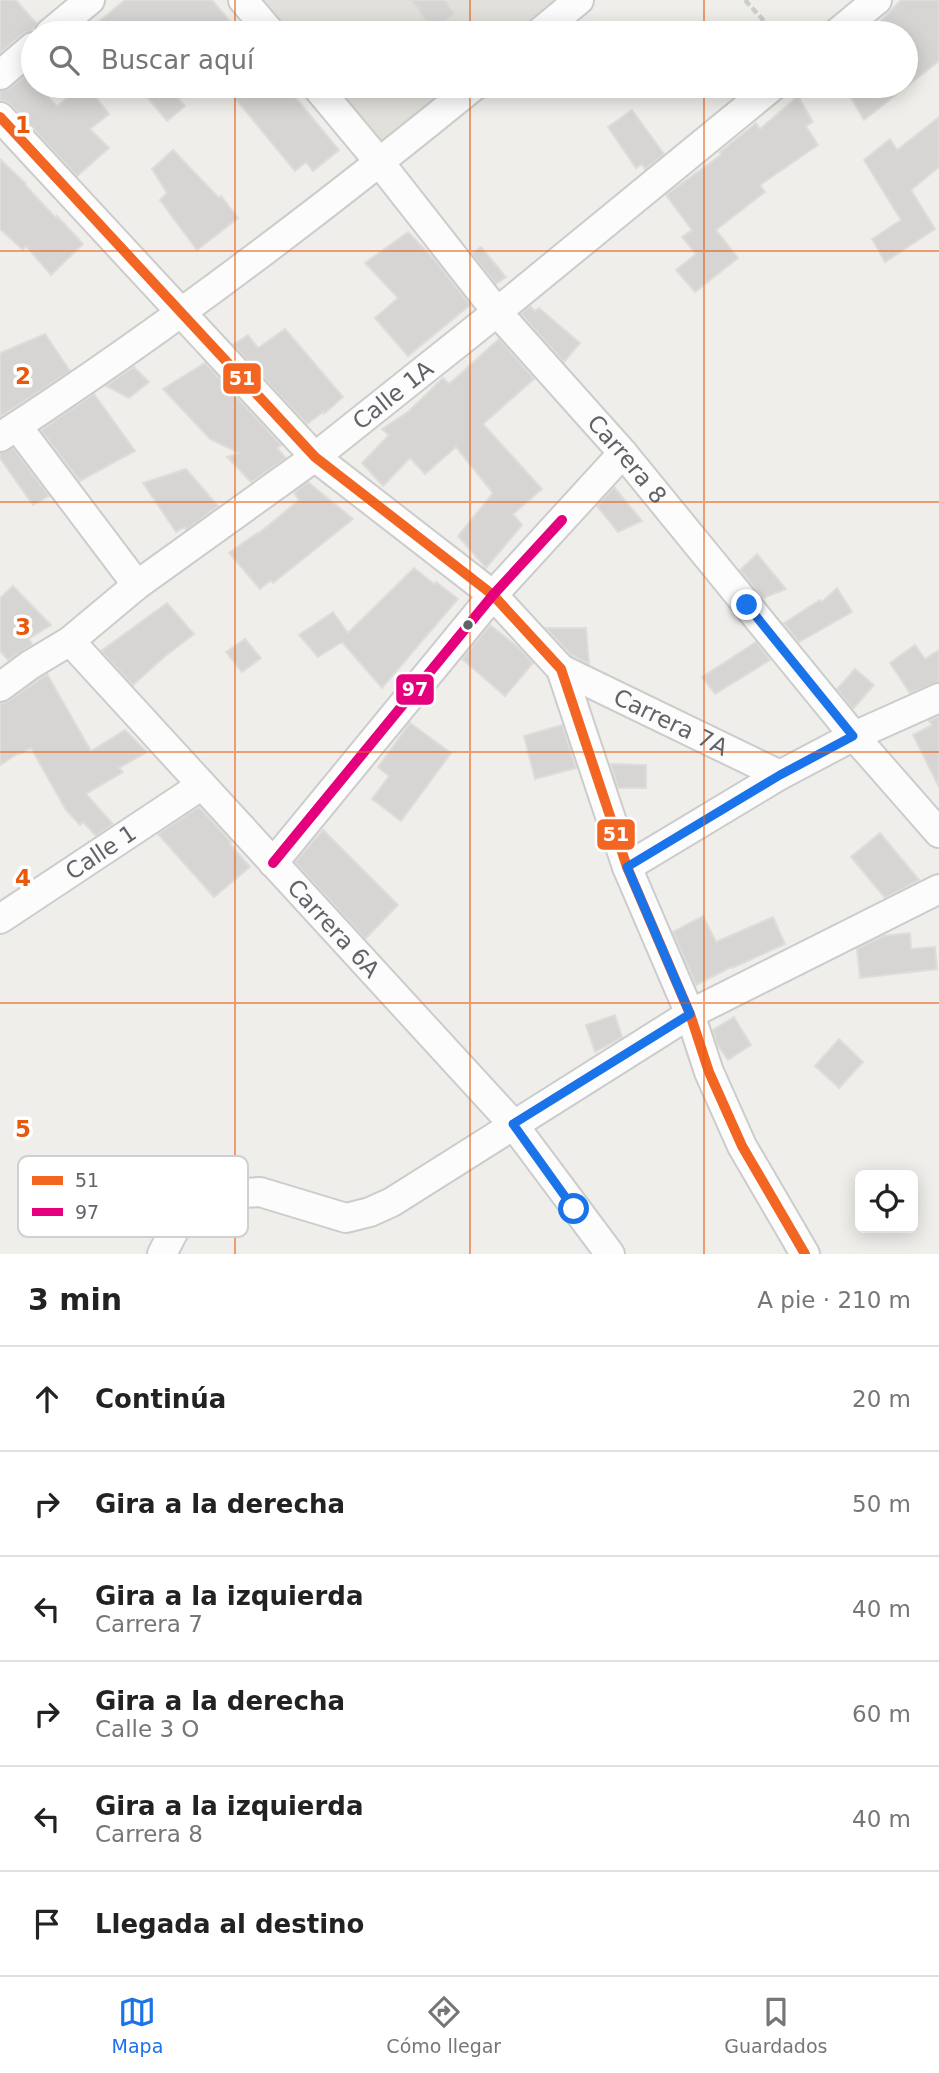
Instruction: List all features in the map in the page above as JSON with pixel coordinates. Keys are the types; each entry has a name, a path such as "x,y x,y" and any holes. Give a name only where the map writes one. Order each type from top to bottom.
{"street":[{"path":"65,21 90,0"},
{"path":"243,0 261,21"},
{"path":"554,21 579,0"},
{"path":"851,21 877,0"},
{"path":"0,75 21,57"},
{"name":"Carrera 8","path":"326,98 497,312 623,453 853,736 939,833"},
{"path":"137,585 8,431 181,313 380,163 459,98"},
{"name":"Calle 1A","path":"0,687 70,640 137,585 315,457 758,98"},
{"path":"0,117 315,457 493,595 562,669 627,867 690,1014 709,1072 742,1146 805,1254"},
{"path":"273,863 493,595 623,453"},
{"name":"Carrera 6A","path":"70,640 513,1124 610,1254"},
{"name":"Carrera 7A","path":"562,669 780,775"},
{"path":"627,867 780,775 853,736 939,698"},
{"name":"Calle 1","path":"0,919 202,785"},
{"path":"248,1193 260,1192 346,1218 370,1212 392,1202 690,1014 939,889"},
{"path":"162,1254 171,1237"}],"path":[{"path":"745,0 764,21"}],"shaded area":[{"path":"243,0 555,0 532,21 261,21"},
{"path":"326,98 450,98 380,163"}],"building":[{"path":"0,0 16,0 34,21 21,21 21,35 0,53"},
{"path":"125,0 212,0 230,21 100,21"},
{"path":"411,0 445,0 455,14 446,21 426,21"},
{"path":"901,0 939,0 939,61 918,78 918,21 881,21"},
{"path":"21,79 21,98 49,98 57,106 67,98 96,98 109,114 90,129 109,148 77,176 12,106 6,101 0,101 0,91 10,88"},
{"path":"148,98 178,98 185,106 167,121"},
{"path":"235,98 296,98 339,150 313,171 306,162 295,171"},
{"path":"796,98 799,98 813,122 806,126 818,145 760,185 765,192 716,230 738,258 695,292 676,270 696,254 682,237 692,230 666,195 721,155 720,152 756,123 760,129"},
{"path":"851,98 892,98 864,120"},
{"path":"632,110 664,154 645,169 642,164 636,168 608,127"},
{"path":"939,117 939,167 911,190 935,229 885,262 872,239 901,220 864,160 890,139 897,150"},
{"path":"173,150 219,198 221,196 238,218 197,250 160,200 167,193 152,169"},
{"path":"0,159 83,244 51,275 26,246 23,250 0,229"},
{"path":"408,232 433,258 470,305 408,356 375,318 398,298 365,263"},
{"path":"481,247 506,277 496,284 472,254"},
{"path":"530,306 535,311 539,308 580,343 564,362 521,314"},
{"path":"285,329 343,397 324,414 323,412 307,424 233,345 248,335 258,348"},
{"path":"45,334 70,371 0,417 0,353"},
{"path":"499,339 534,379 483,424 542,489 513,514 522,525 486,568 458,536 493,493 456,447 425,474 410,458 383,486 362,463 389,435 382,429 409,411 443,378 449,384"},
{"path":"205,363 281,445 277,448 286,458 251,482 227,457 239,453 210,439 163,389"},
{"path":"134,367 149,382 129,398 106,386"},
{"path":"94,394 135,451 80,481 41,430"},
{"path":"13,448 49,496 33,505 0,458 0,453"},
{"path":"186,469 218,506 186,530 185,527 176,532 143,483"},
{"path":"308,482 353,519 273,583 271,580 260,589 229,553 258,534 299,500 294,493"},
{"path":"614,487 642,521 618,532 597,506"},
{"path":"757,554 786,589 763,598 740,570"},
{"path":"414,568 458,599 382,688 342,642 318,657 299,635 333,612 348,633"},
{"path":"13,586 51,625 29,639 32,645 8,660 0,651 0,598"},
{"path":"837,588 852,612 799,642 784,623 820,600 822,602"},
{"path":"167,603 194,634 133,685 101,651"},
{"path":"490,625 533,663 505,696 462,659"},
{"path":"546,628 586,628 589,664 571,655"},
{"path":"245,639 261,658 242,672 226,652"},
{"path":"756,642 770,660 715,694 702,677"},
{"path":"915,645 925,659 939,650 939,682 910,693 890,663"},
{"path":"855,669 874,685 853,709 837,689"},
{"path":"47,674 91,751 125,730 147,752 119,768 123,772 86,794 113,824 96,836 83,822 80,825 66,810 31,748 0,765 0,704"},
{"path":"939,716 939,787 913,735 932,725 929,721"},
{"path":"410,723 451,753 401,821 372,799 389,776 378,767"},
{"path":"562,725 576,768 535,779 524,736"},
{"path":"611,764 646,765 646,788 618,788"},
{"path":"199,807 250,867 214,897 158,834"},
{"path":"323,830 398,905 365,939 295,862"},
{"path":"880,833 919,880 885,898 851,857"},
{"path":"703,916 716,942 773,917 785,944 696,985 673,932"},
{"path":"910,933 911,949 935,947 937,969 860,978 857,949 883,936"},
{"path":"615,1015 622,1037 595,1052 586,1025"},
{"path":"734,1017 751,1045 728,1060 717,1044 713,1030"},
{"path":"839,1039 863,1062 839,1088 815,1066"}],"transit line":[{"name":"51","path":"0,117 315,457 493,595 561,669 627,867 690,1014 709,1072 742,1146 805,1254"},
{"name":"97","path":"273,863 493,595 562,520"}],"route":[{"path":"574,1209 513,1124 690,1014 627,867 780,775 853,736 747,605"}]}
